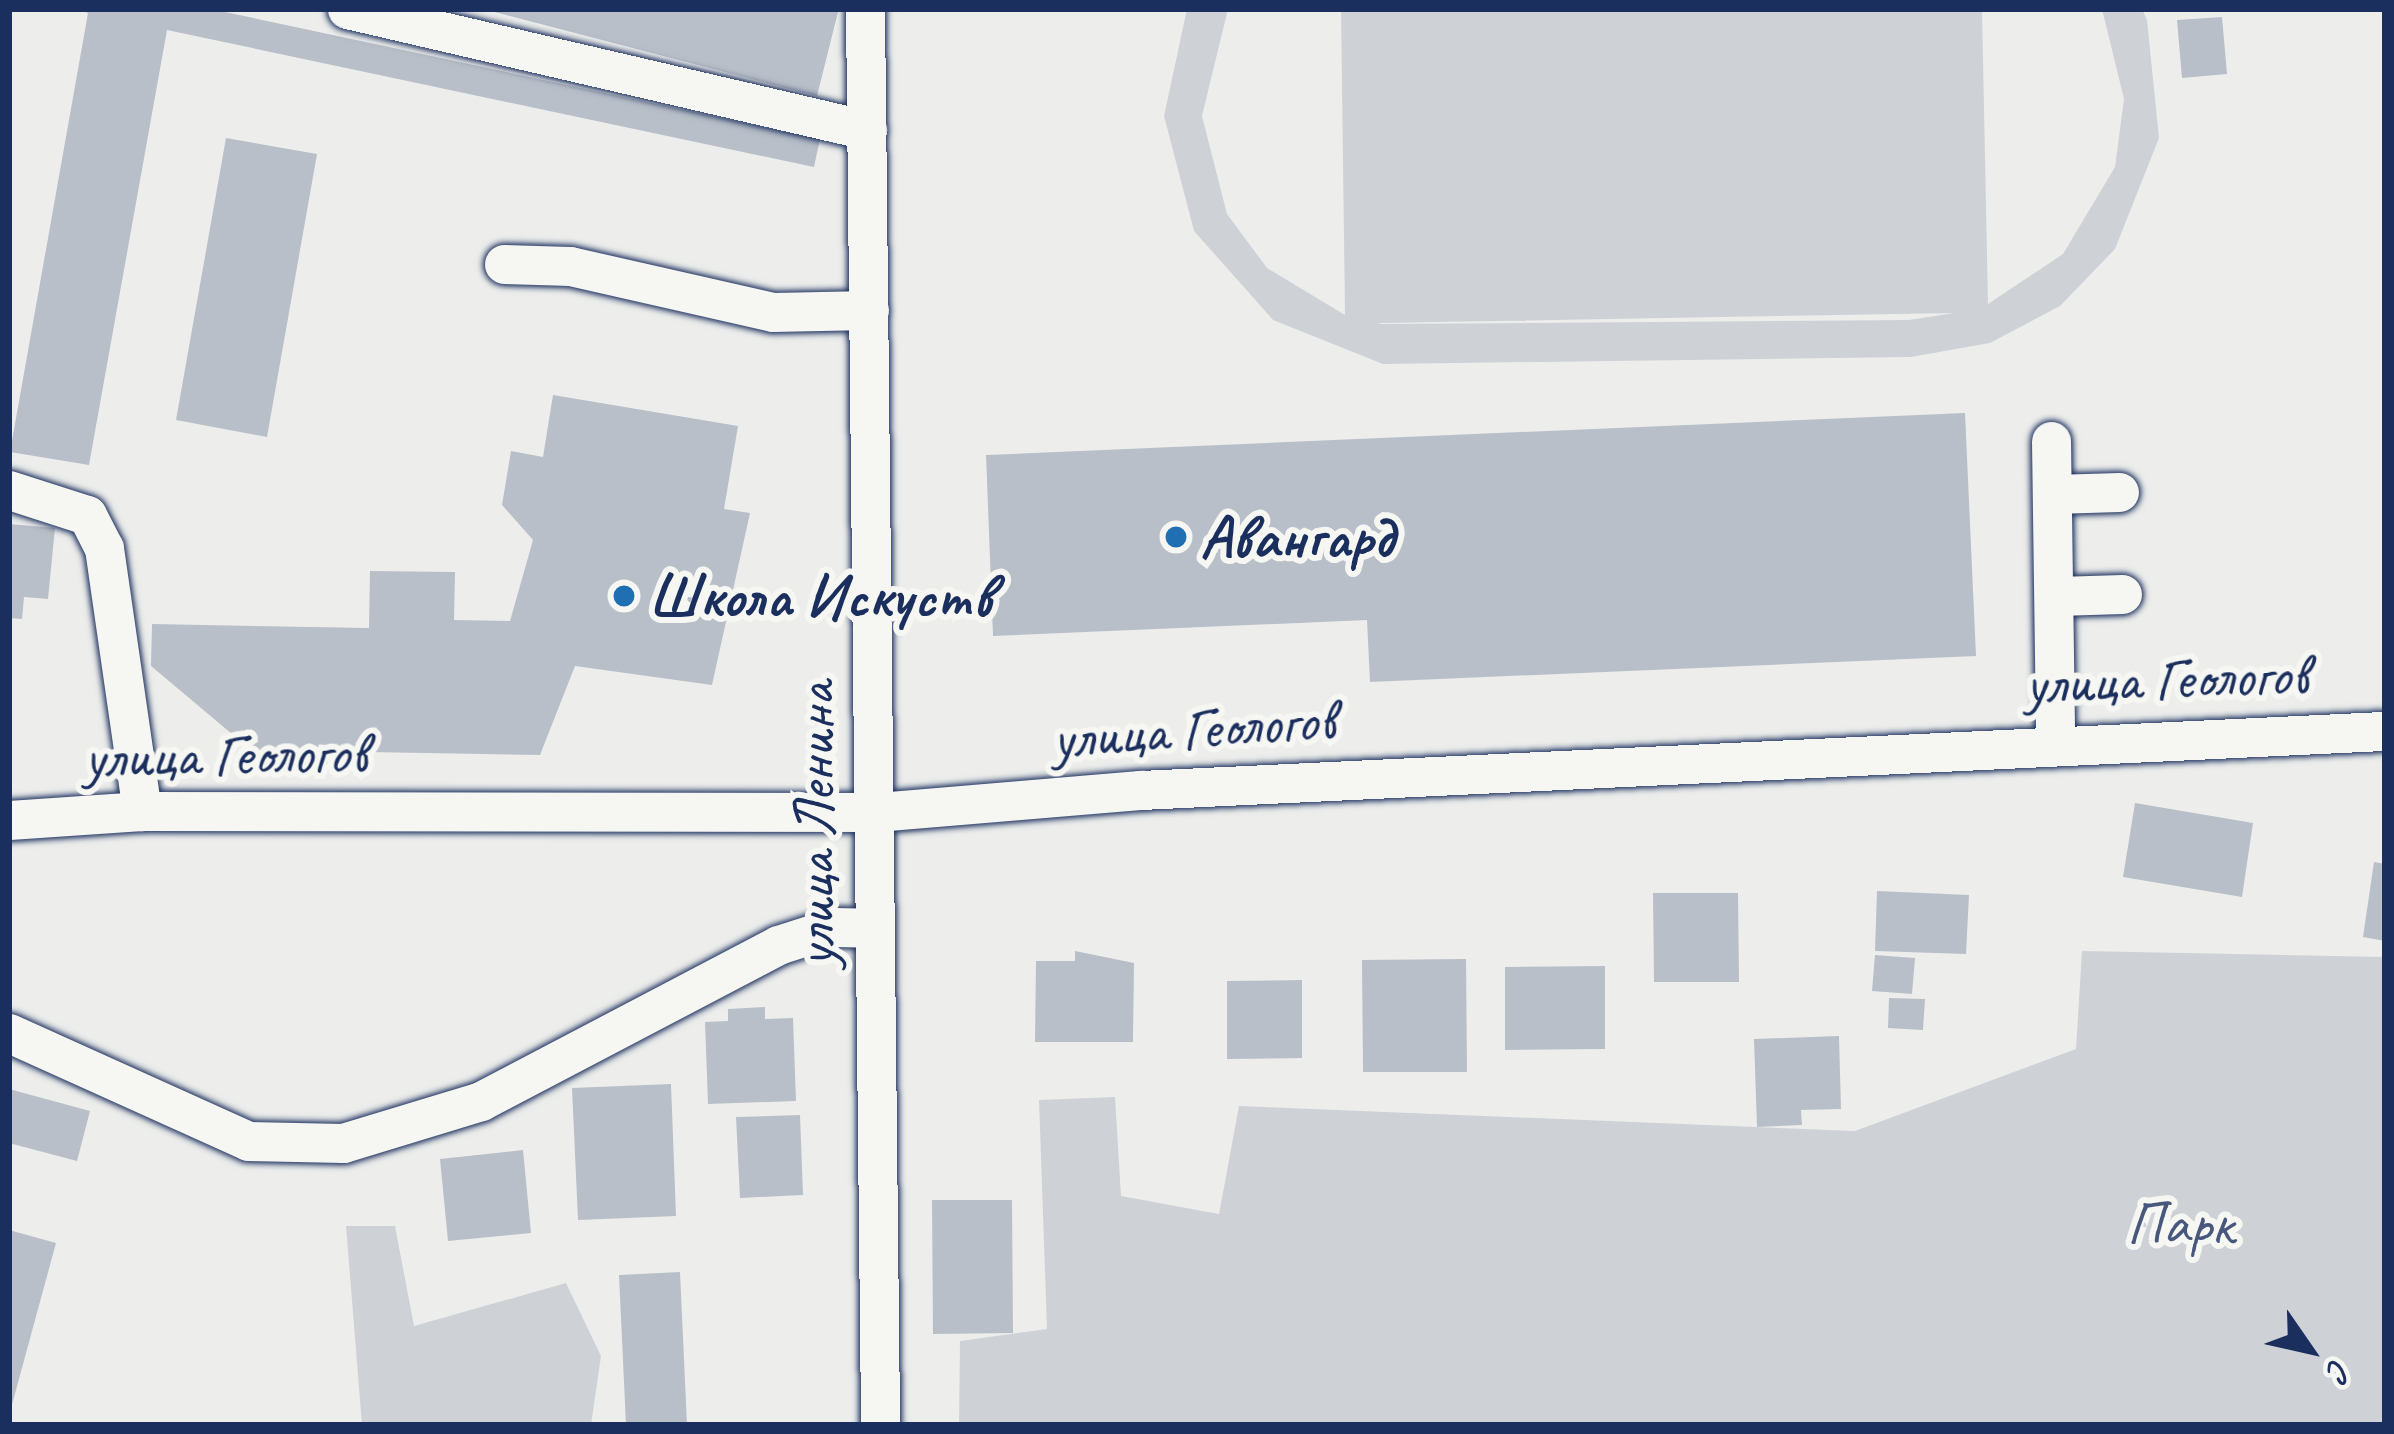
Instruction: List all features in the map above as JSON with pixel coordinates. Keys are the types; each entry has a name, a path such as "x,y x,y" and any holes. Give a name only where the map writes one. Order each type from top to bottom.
{"street":[{"path":"347,9 867,130"},
{"name":"улица Ленина","path":"865,9 880,1425"},
{"path":"504,264 570,266 773,312 869,310"},
{"path":"2051,442 2058,596 2055,742"},
{"path":"9,490 87,515 104,548 142,811"},
{"path":"2054,494 2119,492"},
{"path":"2058,596 2122,594"},
{"name":"улица Геологов","path":"9,820 142,811 877,812 2055,742 2385,731"},
{"path":"9,1033 248,1142 343,1143 481,1101 778,945 834,927 873,928"}],"green space":[{"path":"1187,9 1228,9 1202,116 1227,214 1267,268 1345,315 1341,9 1982,9 1988,304 2063,254 2115,167 2124,99 2102,9 2142,9 2147,20 2159,138 2115,249 2060,306 1990,343 1911,357 1383,364 1273,320 1194,231 1164,116","holes":["1954,313 1909,320 1379,324"]},
{"name":"Парк","path":"2082,951 2385,957 2385,1425 959,1425 960,1341 1047,1329 1039,1100 1115,1097 1121,1196 1219,1214 1239,1106 1855,1131 2076,1049"},
{"path":"346,1226 395,1226 414,1326 566,1283 601,1356 591,1425 362,1425"}],"building":[{"path":"79,9 211,9 820,139 814,167 167,30 89,465 10,452 88,13"},
{"path":"483,9 826,9 838,12 817,96"},
{"path":"2222,17 2227,74 2182,78 2177,20"},
{"path":"226,138 317,154 267,437 176,420"},
{"name":"Школа Искуств","path":"553,395 738,426 724,509 750,513 712,685 575,666 540,755 251,750 151,666 152,624 369,628 370,571 455,572 454,620 510,621 533,540 502,505 511,451 543,457"},
{"name":"Авангард","path":"1965,413 1976,656 1370,682 1367,620 993,636 986,455"},
{"path":"9,524 55,528 48,599 24,597 22,619 9,618"},
{"path":"2135,803 2253,823 2242,897 2123,877"},
{"path":"2374,862 2385,864 2385,941 2363,937"},
{"path":"1877,891 1969,895 1966,954 1875,951"},
{"path":"1653,893 1738,893 1739,982 1654,982"},
{"path":"1075,951 1134,963 1133,1042 1035,1042 1036,961 1075,961"},
{"path":"1875,955 1915,958 1912,994 1872,991"},
{"path":"1466,959 1467,1072 1363,1072 1362,960"},
{"path":"1605,966 1605,1049 1505,1050 1505,967"},
{"path":"1302,980 1302,1058 1227,1059 1227,981"},
{"path":"1889,998 1925,999 1923,1030 1888,1028"},
{"path":"765,1007 765,1019 793,1018 796,1101 708,1104 705,1022 728,1021 728,1009"},
{"path":"1839,1036 1841,1109 1801,1110 1802,1125 1757,1127 1754,1039"},
{"path":"671,1084 676,1216 578,1220 572,1088"},
{"path":"9,1089 90,1111 77,1161 9,1143"},
{"path":"800,1115 803,1195 740,1198 736,1117"},
{"path":"523,1150 531,1233 448,1241 440,1159"},
{"path":"932,1200 1012,1200 1013,1333 933,1334"},
{"path":"9,1230 56,1243 10,1412 9,1411"},
{"path":"680,1272 687,1425 626,1425 619,1275"}],"place":[{"name":"Авангард","path":"1176,537"},
{"name":"Школа Искуств","path":"624,596"}]}
